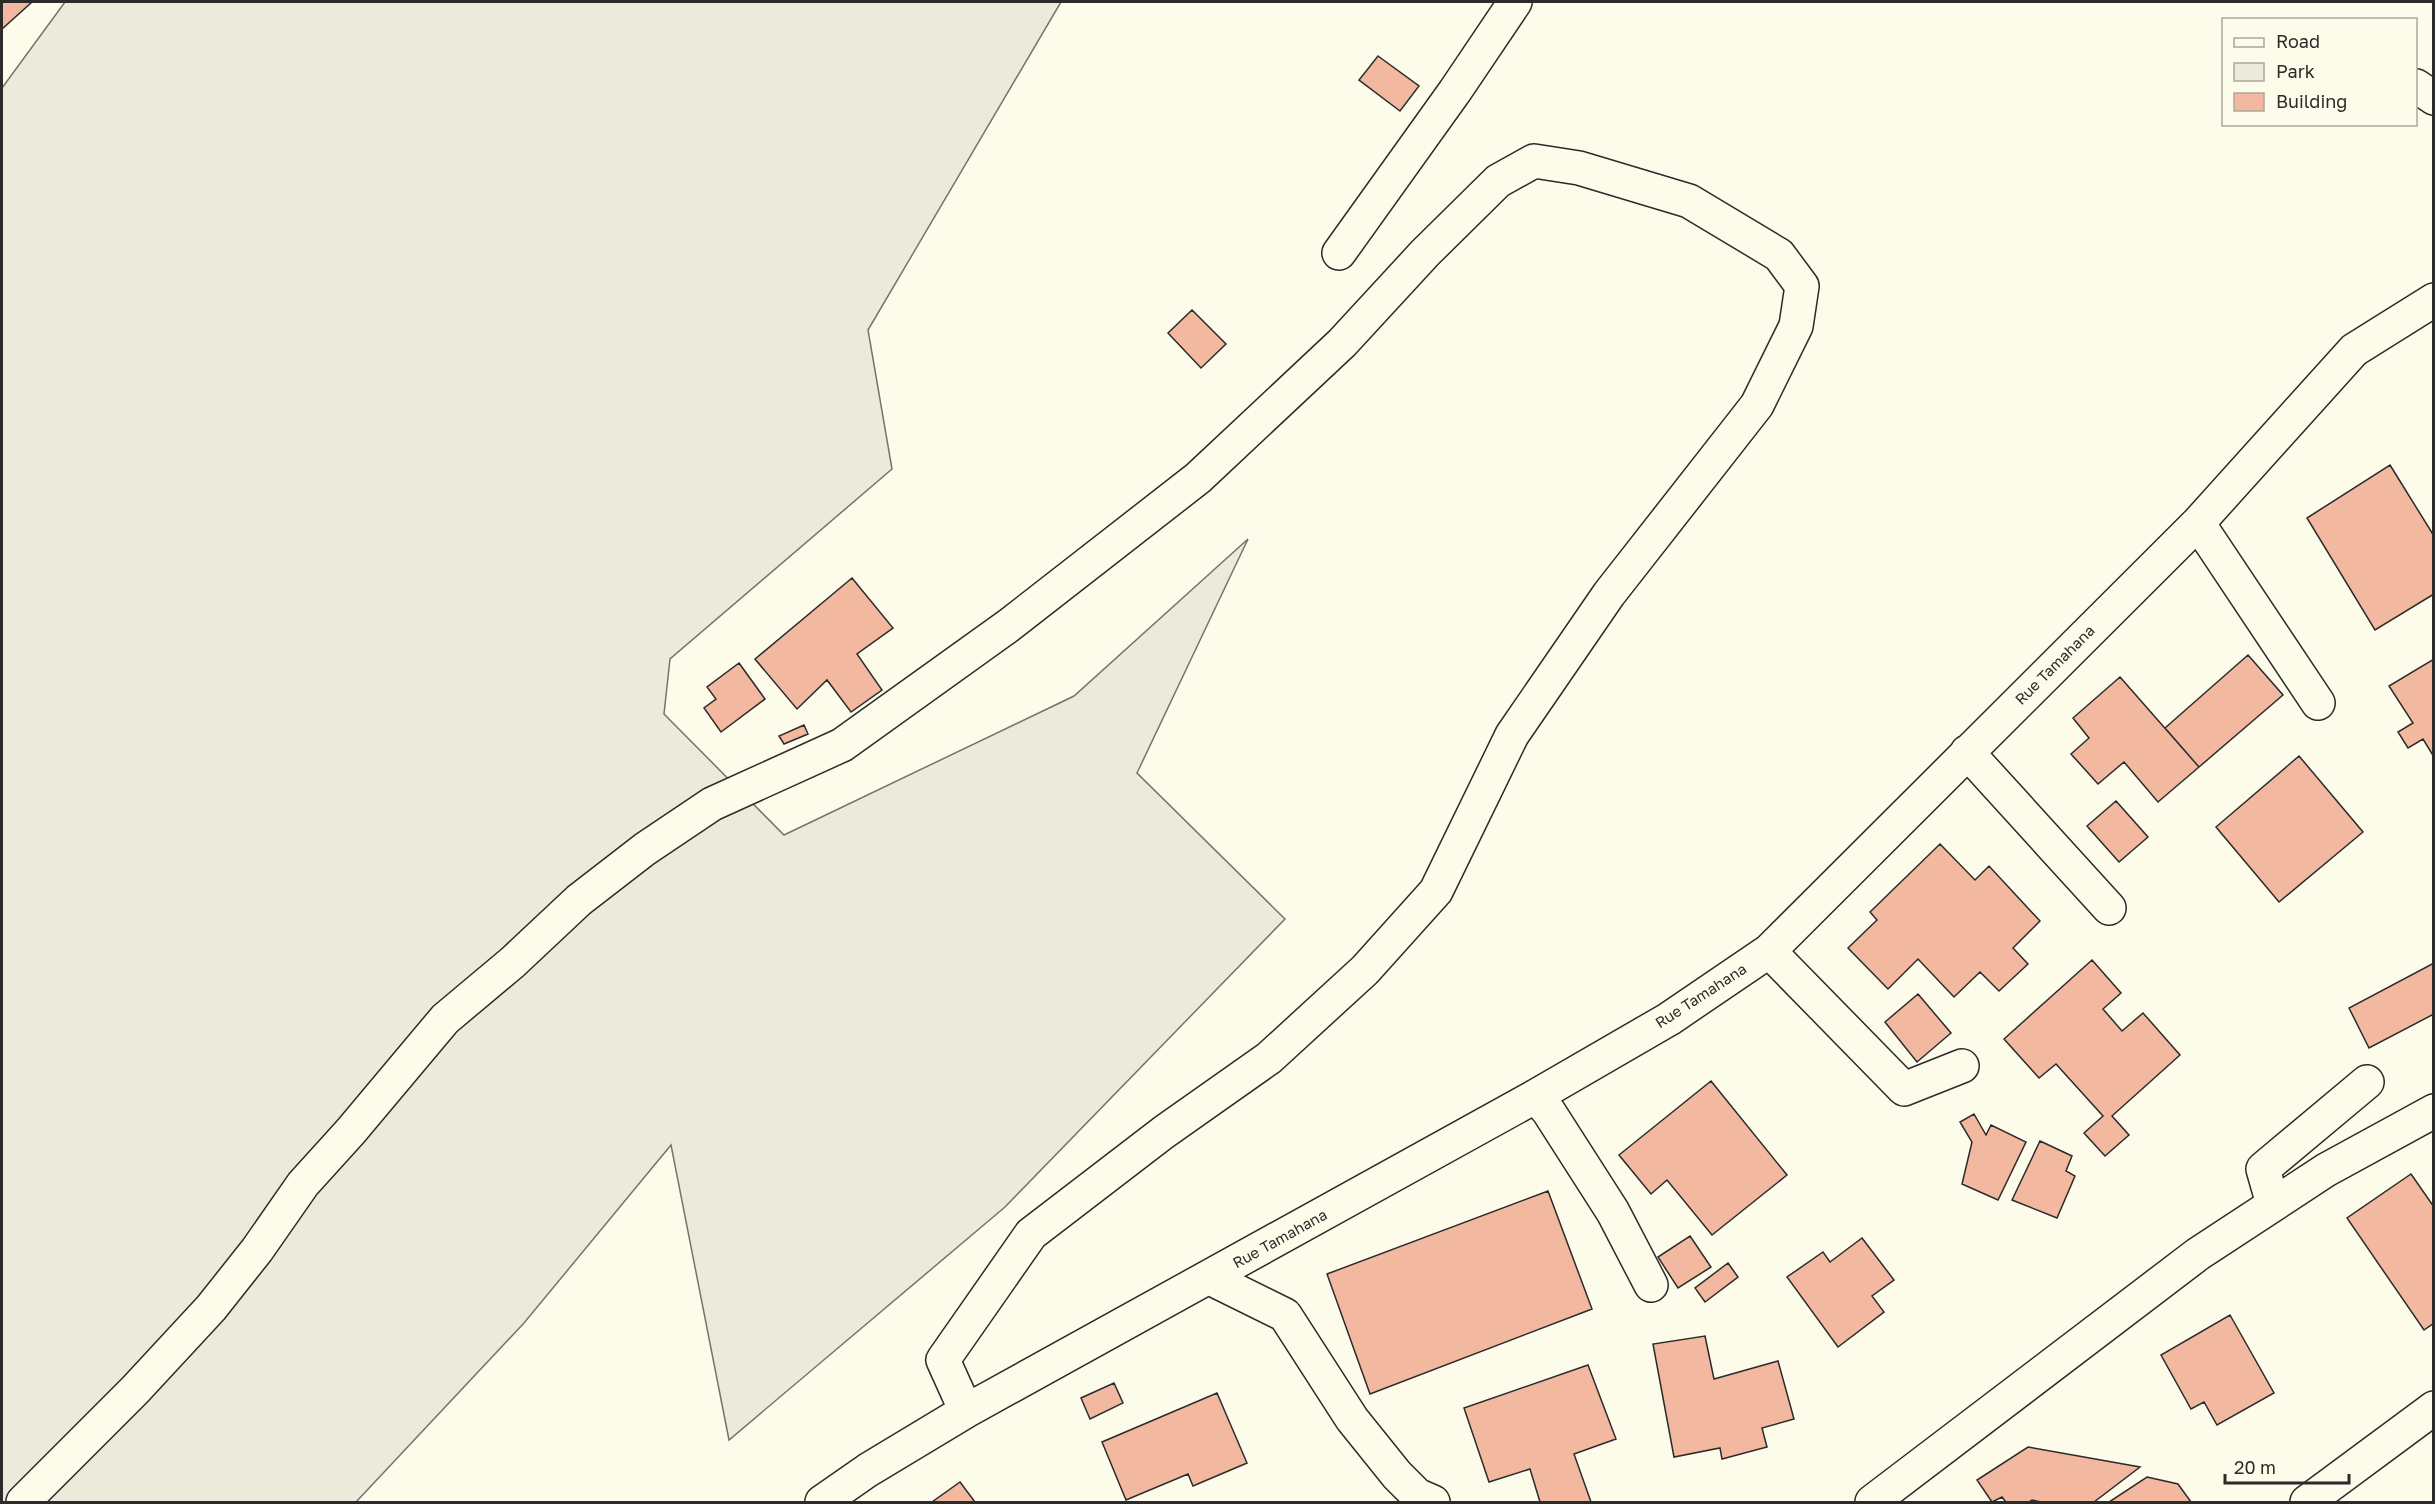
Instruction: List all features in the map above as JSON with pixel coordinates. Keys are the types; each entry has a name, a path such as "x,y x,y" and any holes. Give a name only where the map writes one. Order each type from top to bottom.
{"street":[{"path":"1339,253 1515,2"},
{"path":"2417,87 2433,98"},
{"path":"23,1503 135,1390 211,1308 257,1251 303,1184 351,1131 445,1019 513,962 579,900 645,849 712,804 842,745 1008,626 1198,478 1342,343 1425,253 1498,181 1534,161 1579,168 1689,201 1779,255 1802,286 1796,326 1756,405 1610,594 1512,735 1437,891 1365,970 1269,1058 1164,1132 1031,1234 943,1360 966,1411"},
{"name":"Rue Tamahana","path":"822,1503 868,1470 966,1411 1210,1278 1669,1019 1769,951 2198,523 2354,350 2433,300"},
{"path":"2198,523 2318,703"},
{"path":"1967,752 2109,908"},
{"path":"1769,951 1904,1089 1962,1066"},
{"path":"2273,1204 2262,1169 2367,1082"},
{"path":"1536,1096 1613,1212 1651,1285"},
{"path":"1872,1503 2198,1254 2370,1144 2433,1111"},
{"path":"1210,1278 1285,1315 1352,1419 1397,1475 1417,1495 1433,1503"},
{"path":"2307,1503 2433,1408"}],"green space":[{"path":"65,2 1061,2 868,330 892,469 670,659 664,714 784,835 1074,696 1248,539 1137,773 1285,919 1005,1207 729,1440 671,1145 524,1323 356,1502 2,1502 2,88"}],"building":[{"path":"2,2 32,2 2,29"},
{"path":"1378,56 1419,86 1400,111 1359,80"},
{"path":"1192,310 1226,344 1201,368 1168,333"},
{"path":"2390,465 2434,536 2434,594 2375,630 2307,518"},
{"path":"852,578 893,628 857,654 882,690 851,712 827,680 797,709 755,659"},
{"path":"2248,655 2283,695 2199,767 2165,728"},
{"path":"2434,659 2434,757 2423,739 2408,748 2398,732 2413,723 2389,686"},
{"path":"739,663 765,699 721,732 704,708 716,699 707,687"},
{"path":"2120,677 2199,767 2158,802 2124,762 2098,784 2071,754 2089,738 2073,718"},
{"path":"804,725 808,734 784,744 779,736"},
{"path":"2299,756 2363,832 2279,902 2216,827"},
{"path":"2116,801 2148,837 2119,862 2087,826"},
{"path":"1940,844 1975,880 1989,866 2040,921 2013,948 2028,964 1999,991 1980,972 1954,997 1918,959 1888,989 1848,948 1877,920 1870,912"},
{"path":"2092,960 2121,993 2103,1009 2122,1031 2143,1013 2180,1055 2112,1116 2129,1135 2105,1156 2084,1133 2103,1116 2056,1064 2039,1078 2004,1039"},
{"path":"2434,963 2434,1017 2432,1015 2369,1048 2349,1008"},
{"path":"1918,994 1951,1033 1917,1062 1885,1022"},
{"path":"1711,1081 1787,1175 1712,1235 1667,1180 1651,1194 1619,1155"},
{"path":"1974,1114 1986,1135 1991,1125 2026,1142 1998,1200 1962,1184 1972,1142 1960,1122"},
{"path":"2040,1141 2072,1156 2066,1171 2075,1176 2057,1218 2012,1200"},
{"path":"2411,1174 2434,1207 2434,1323 2424,1330 2347,1218"},
{"path":"1548,1191 1592,1309 1370,1394 1327,1274"},
{"path":"1690,1236 1711,1267 1678,1288 1658,1257"},
{"path":"1862,1238 1894,1280 1872,1296 1884,1312 1838,1347 1787,1277 1823,1252 1830,1262"},
{"path":"1728,1263 1738,1277 1705,1302 1695,1288"},
{"path":"2230,1315 2274,1393 2217,1425 2204,1402 2191,1409 2161,1355"},
{"path":"1705,1336 1714,1379 1778,1361 1794,1419 1762,1428 1767,1447 1722,1459 1720,1448 1674,1457 1653,1344"},
{"path":"1588,1365 1616,1439 1574,1454 1591,1502 1540,1502 1530,1469 1489,1482 1464,1408"},
{"path":"1114,1383 1123,1403 1090,1419 1081,1398"},
{"path":"1217,1393 1247,1463 1193,1486 1188,1474 1126,1500 1102,1442"},
{"path":"2028,1447 2140,1467 2094,1502 2032,1500 2006,1502 2002,1497 1992,1502 1977,1480"},
{"path":"2147,1477 2178,1484 2191,1502 2109,1502"},
{"path":"960,1482 975,1502 932,1502"}]}
